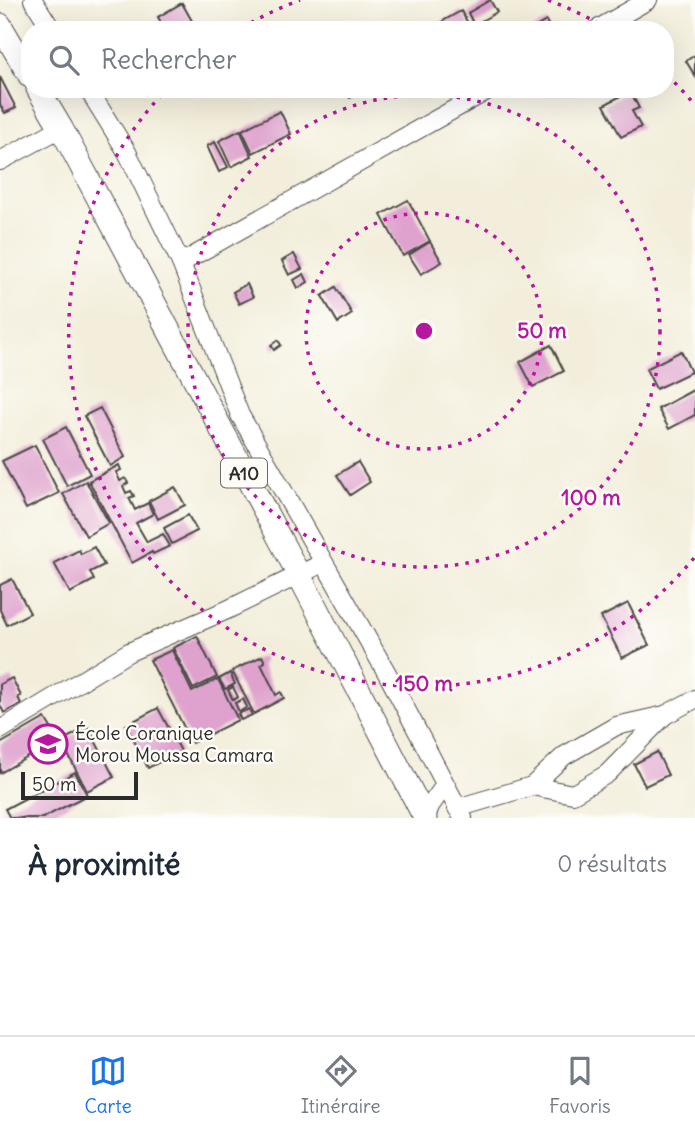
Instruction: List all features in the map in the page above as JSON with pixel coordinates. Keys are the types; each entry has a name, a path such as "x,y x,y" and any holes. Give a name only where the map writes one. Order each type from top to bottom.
{"main road":[{"path":"0,25 21,61"},
{"name":"A10","path":"43,98 299,575 425,818"}],"street":[{"path":"33,0 46,21"},
{"path":"612,21 648,0"},
{"path":"94,98 127,152 181,263 240,415 388,675 460,813 532,786 564,756 616,726 665,715 695,699"},
{"path":"181,263 474,98"},
{"path":"0,161 61,128"},
{"path":"0,730 129,652 215,615 323,563"},
{"path":"532,786 573,794 607,774 665,715"},
{"path":"425,818 429,806 445,785"}],"building":[{"path":"490,0 497,12 481,21 472,21 468,13"},
{"path":"182,3 192,21 160,21 158,17"},
{"path":"461,11 467,21 443,21"},
{"path":"695,55 695,76 686,61"},
{"path":"0,77 16,108 5,113 0,105"},
{"path":"617,98 634,98 639,108 632,111 641,127 621,137 604,105"},
{"path":"280,111 291,134 253,153 242,130"},
{"path":"240,130 252,156 231,167 219,141"},
{"path":"215,142 228,167 219,172 207,146"},
{"path":"408,200 430,241 403,256 381,215"},
{"path":"430,242 442,262 421,274 409,255"},
{"path":"294,254 302,269 289,275 282,261"},
{"path":"304,274 308,282 298,288 294,280"},
{"path":"247,284 253,297 239,304 233,292"},
{"path":"336,287 352,314 338,323 322,296"},
{"path":"278,340 281,345 274,350 271,345"},
{"path":"551,345 564,371 533,387 520,362"},
{"path":"681,351 691,372 656,389 646,369"},
{"path":"695,389 695,415 669,429 658,409"},
{"path":"100,408 125,457 110,466 84,416"},
{"path":"66,427 90,474 67,486 43,439"},
{"path":"35,445 59,493 26,509 2,461"},
{"path":"358,462 370,482 350,495 337,475"},
{"path":"119,465 121,470 116,472 120,481 125,478 128,483 123,486 126,493 131,491 134,496 129,498 135,510 148,503 153,514 136,523 147,542 163,534 170,546 132,563 89,481"},
{"path":"86,481 109,523 86,536 63,494"},
{"path":"175,487 185,505 158,519 149,501"},
{"path":"188,515 197,531 172,544 164,528"},
{"path":"94,547 104,565 90,572 94,580 70,593 54,563 79,550 81,554"},
{"path":"12,579 30,613 7,625 0,610 0,585"},
{"path":"628,603 649,645 622,658 601,617"},
{"path":"197,636 217,677 193,689 173,648"},
{"path":"172,650 192,692 218,679 238,720 192,743 150,660"},
{"path":"262,656 265,662 261,664 276,695 281,692 284,698 254,714 232,671"},
{"path":"230,673 235,684 225,689 219,679"},
{"path":"12,678 21,696 18,697 21,704 4,713 0,705 0,684"},
{"path":"233,687 238,697 233,700 228,690"},
{"path":"243,699 247,707 239,712 235,703"},
{"path":"158,708 181,751 148,768 126,725"},
{"path":"249,709 252,715 241,720 238,714"},
{"path":"45,718 58,740 0,773 0,744"},
{"path":"88,727 114,777 87,791 61,741"},
{"path":"657,752 668,775 645,786 634,764"},
{"path":"75,772 87,795 43,818 10,818 5,809"}],"place":[{"name":"École Coranique Morou Moussa Camara","path":"48,744"}]}
